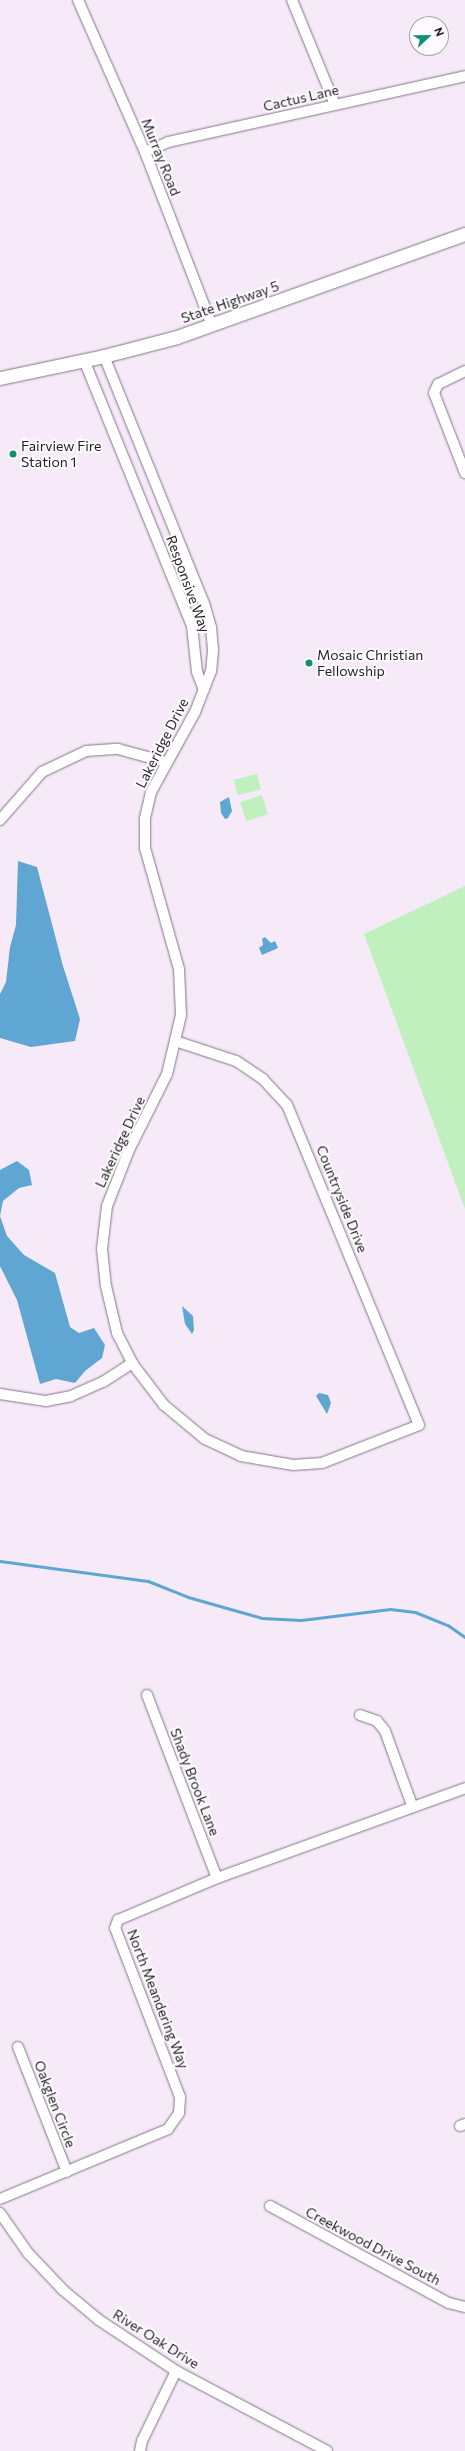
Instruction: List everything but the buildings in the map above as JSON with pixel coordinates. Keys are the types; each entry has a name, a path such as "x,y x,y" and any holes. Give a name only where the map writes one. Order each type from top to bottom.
{"main road":[{"name":"State Highway 5","path":"0,378 104,356 212,326 465,234"}],"street":[{"name":"Murray Road","path":"78,0 145,152 212,326"},
{"path":"292,0 335,105"},
{"name":"Cactus Lane","path":"145,152 168,142 465,76"},
{"name":"Responsive Way","path":"104,356 211,627 211,671 204,690"},
{"name":"Responsive Way","path":"84,360 192,626 197,672 204,690"},
{"path":"465,371 438,384 434,393 465,473"},
{"name":"Lakeridge Drive","path":"204,690 192,717 166,762 151,792 145,819 145,848 179,969 181,1015 168,1074 129,1150 107,1206 102,1246 106,1286 117,1333 132,1363 164,1405 205,1438 241,1456 293,1465 322,1463 420,1425"},
{"path":"0,820 42,772 86,751 118,749 166,762"},
{"name":"Countryside Drive","path":"175,1041 236,1061 263,1079 287,1106 420,1425"},
{"path":"0,1394 46,1401 71,1396 103,1382 132,1363"},
{"name":"Shady Brook Lane","path":"147,1695 217,1878"},
{"path":"360,1715 377,1721 385,1731 412,1805"},
{"name":"North Meandering Way","path":"0,2199 168,2129 179,2113 180,2097 115,1928 118,1920 126,1915 217,1878 412,1805 465,1788"},
{"name":"Oakglen Circle","path":"18,2047 67,2172"},
{"name":"Creekwood Drive South","path":"270,2206 450,2303 465,2307"},
{"name":"River Oak Drive","path":"0,2214 28,2253 63,2290 99,2320 176,2371 327,2451"},
{"path":"140,2451 142,2441 176,2371"}],"green space":[{"path":"257,774 261,790 238,795 234,780"},
{"path":"262,795 268,814 246,821 240,802"},
{"path":"465,886 465,1209 364,934"}],"water":[{"path":"229,797 232,811 228,818 225,819 221,813 220,802"},
{"path":"18,861 37,867 63,966 80,1019 75,1041 31,1047 0,1038 0,994 6,982 10,947 16,925"},
{"path":"265,937 271,943 275,941 278,948 262,955 259,948 263,945 262,939"},
{"path":"17,1161 29,1170 32,1185 19,1188 3,1201 0,1216 0,1170"},
{"path":"0,1216 7,1236 24,1255 55,1273 70,1327 79,1333 94,1328 105,1345 102,1358 85,1371 75,1383 56,1379 40,1384 17,1300 0,1266"},
{"path":"182,1306 193,1316 194,1330 192,1334 185,1324"},
{"path":"319,1393 328,1395 331,1403 327,1414 316,1396"}],"waterway":[{"path":"0,1561 148,1581 188,1597 262,1618 301,1620 390,1609 415,1612 449,1626 465,1637"}],"place":[{"name":"Fairview Fire Station 1","path":"13,454"},
{"name":"Mosaic Christian Fellowship","path":"309,663"}]}
